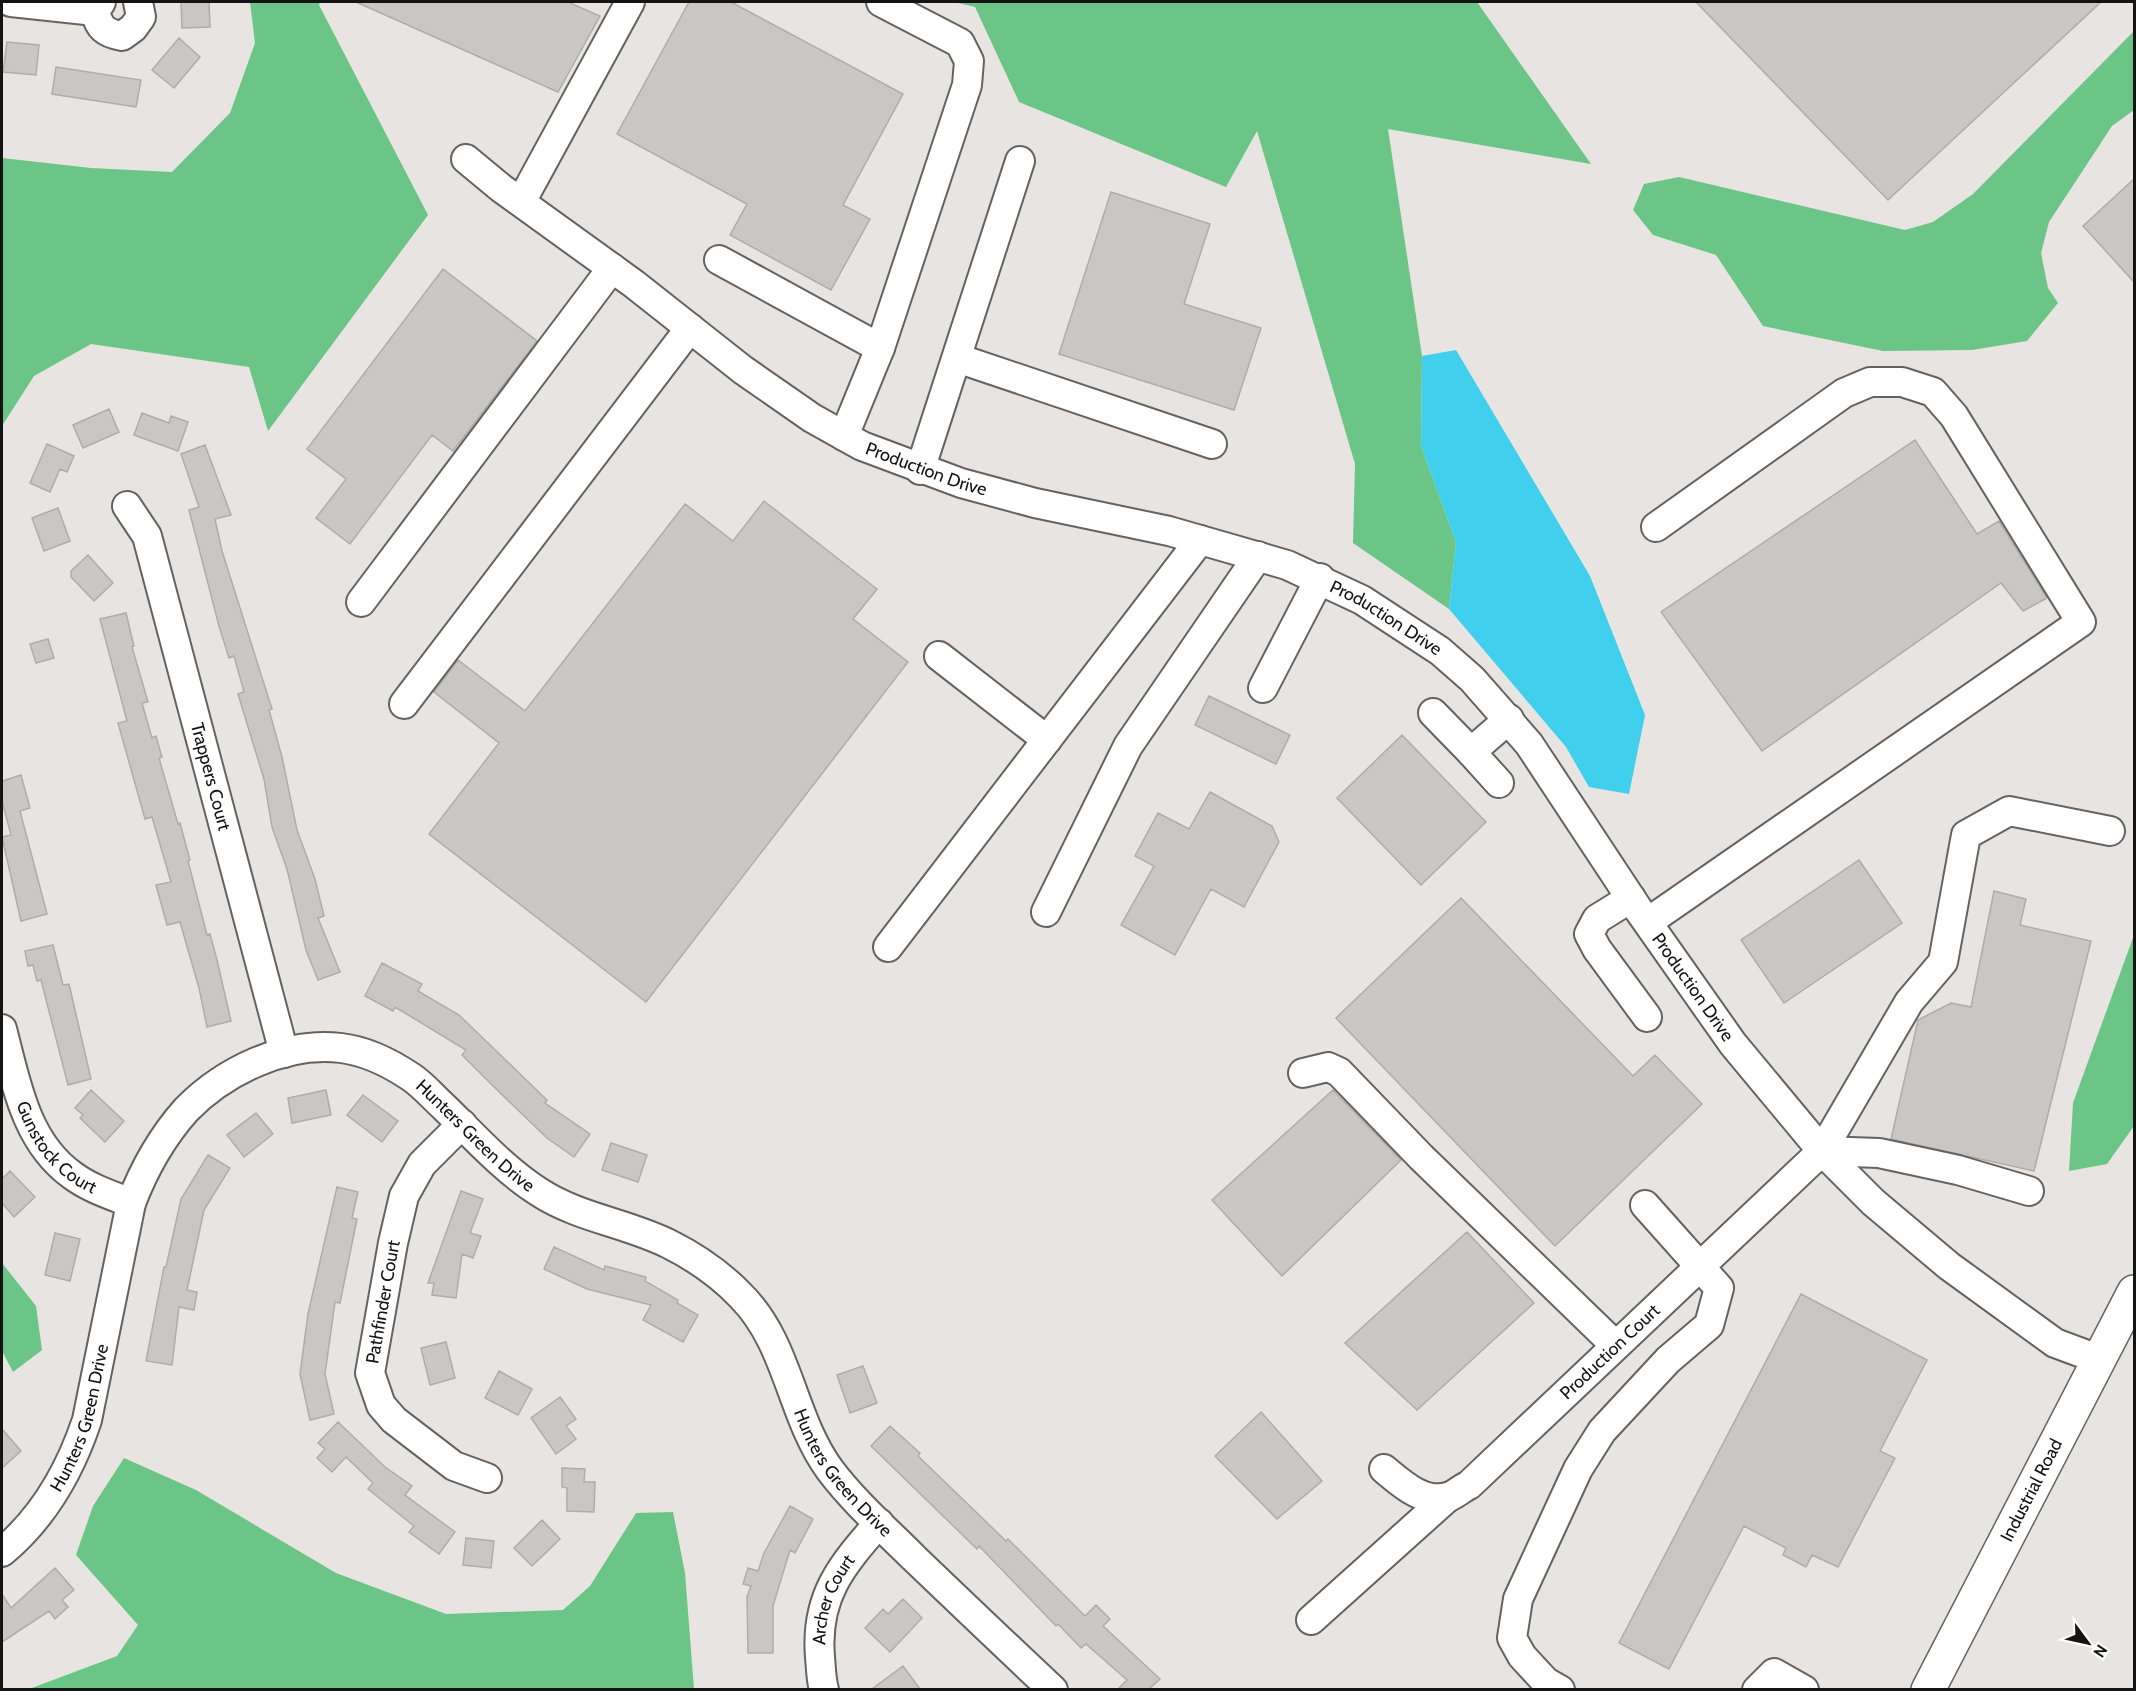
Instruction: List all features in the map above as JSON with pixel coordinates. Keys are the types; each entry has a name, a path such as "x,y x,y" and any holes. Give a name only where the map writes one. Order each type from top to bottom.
{"main road":[{"name":"Industrial Road","path":"1928,1689 2134,1292"}],"street":[{"path":"11,2 98,6 99,25 108,33 122,36 133,28 141,16 138,2"},
{"path":"520,202 630,2"},
{"path":"844,436 880,348 968,85 969,62 960,43 881,2"},
{"name":"Production Drive","path":"466,159 520,202 612,268 782,397 844,436 921,470 1035,503 1200,540 1258,556 1320,578 1362,600 1440,651 1472,679 1529,744 1733,1044 1822,1151 1873,1202 1949,1266 2055,1343 2098,1359"},
{"path":"921,470 1020,161"},
{"path":"719,260 880,348"},
{"path":"361,602 612,268"},
{"path":"404,704 690,328"},
{"path":"957,358 1212,444"},
{"path":"1648,922 2081,622 1954,416 1933,392 1902,382 1870,382 1844,393 1656,527"},
{"name":"Trappers Court","path":"127,506 147,536 284,1053"},
{"path":"888,947 1200,540"},
{"path":"1046,912 1128,746 1258,556"},
{"path":"1263,687 1320,578"},
{"path":"939,656 1047,740"},
{"path":"1433,713 1499,783"},
{"path":"1471,752 1509,719"},
{"name":"Production Court","path":"1311,1620 1448,1497 1469,1485 1822,1151 1909,1002 1943,962 1966,835 2009,811 2110,831"},
{"path":"1631,897 1597,919 1589,934 1597,949 1647,1017"},
{"name":"Gunstock Court","path":"2,1029 23,1109 34,1133 48,1152 72,1175 131,1203"},
{"name":"Hunters Green Drive","path":"2,1552 17,1539 48,1501 66,1473 81,1438 87,1420 131,1203 141,1178 165,1137 188,1109 241,1069 284,1053 312,1047 342,1048 365,1053 415,1079 508,1169 538,1191 567,1208 668,1244 720,1276 745,1299 779,1351 803,1424 832,1473 879,1523 1053,1689"},
{"path":"1303,1073 1328,1067 1339,1072 1421,1157 1615,1345"},
{"name":"Pathfinder Court","path":"462,1124 422,1164 404,1196 393,1243 370,1373 381,1405 394,1420 454,1466 487,1478"},
{"path":"1822,1151 1879,1153 1958,1170 2029,1191"},
{"path":"1560,1689 1546,1682 1522,1656 1512,1638 1518,1599 1578,1469 1602,1431 1668,1360 1709,1325 1719,1288 1645,1205"},
{"path":"1384,1469 1416,1493 1433,1497 1448,1497"},
{"name":"Archer Court","path":"824,1689 820,1636 821,1618 829,1589 843,1565 879,1523"},
{"path":"1757,1689 1774,1673 1804,1689"}],"green space":[{"path":"250,2 320,2 319,5 428,215 268,431 249,367 91,344 34,376 2,426 2,158 91,168 172,172 230,113 255,43"},
{"path":"954,2 1477,2 1591,164 1388,129 1422,356 1421,446 1456,542 1449,609 1353,543 1355,464 1257,131 1226,187 1019,102 975,7"},
{"path":"2134,31 2134,110 2112,126 2049,222 2041,253 2048,288 2058,303 2027,341 1972,350 1883,351 1763,326 1716,255 1653,235 1633,210 1644,184 1679,177 1905,230 1933,222 1973,194"},
{"path":"2134,935 2134,1126 2107,1164 2069,1171 2073,1103"},
{"path":"2,1263 36,1306 42,1350 13,1372 2,1351"},
{"path":"124,1458 196,1490 336,1573 446,1614 563,1610 590,1586 636,1513 673,1512 685,1573 694,1689 29,1689 117,1656 138,1625 76,1555 93,1506"}],"water":[{"path":"1456,350 1590,576 1645,715 1629,794 1589,787 1566,747 1449,609 1456,542 1421,446 1422,356"}],"building":[{"path":"181,2 209,2 210,27 182,28"},
{"path":"356,2 568,2 600,16 558,92"},
{"path":"689,2 731,2 903,94 843,205 870,219 831,290 730,235 747,204 617,134"},
{"path":"1696,2 2101,2 1888,200"},
{"path":"179,38 200,57 174,88 152,70"},
{"path":"7,42 39,45 36,75 3,72"},
{"path":"56,67 141,80 136,107 52,94"},
{"path":"2134,179 2134,282 2083,226"},
{"path":"1111,192 1210,224 1184,304 1261,328 1234,410 1059,354"},
{"path":"443,269 537,341 453,451 432,435 350,544 316,518 346,479 307,449"},
{"path":"109,409 119,432 83,448 73,425"},
{"path":"142,413 169,423 171,416 188,422 178,451 134,435"},
{"path":"1915,440 1977,534 1999,521 2047,598 2023,611 2001,583 1762,751 1661,612"},
{"path":"47,444 74,456 67,472 60,469 50,492 30,483"},
{"path":"205,445 231,515 215,519 222,551 272,709 269,710 282,757 297,830 315,879 324,916 318,918 340,972 318,980 306,950 287,869 272,827 264,779 238,694 244,692 234,656 229,658 219,626 189,510 199,507 181,454"},
{"path":"764,501 877,589 853,619 908,662 646,1002 429,834 499,743 434,692 458,660 525,711 685,504 733,541"},
{"path":"58,508 70,541 44,551 32,518"},
{"path":"88,555 113,583 94,601 71,577 71,571"},
{"path":"126,613 134,646 132,647 148,702 142,703 152,738 156,736 162,757 159,758 178,824 180,823 231,1021 207,1027 199,988 180,922 167,925 156,885 171,882 152,817 145,819 118,723 127,721 100,619"},
{"path":"48,639 54,658 36,663 30,644"},
{"path":"1209,696 1290,735 1276,764 1195,725"},
{"path":"1402,735 1486,822 1421,885 1337,798"},
{"path":"21,775 30,808 20,811 47,914 21,921 2,837 11,835 2,801 2,781"},
{"path":"1210,792 1272,826 1279,842 1244,907 1211,889 1175,955 1121,925 1154,866 1135,856 1158,813 1189,829"},
{"path":"1859,860 1902,923 1784,1003 1741,940"},
{"path":"1994,891 2026,899 2020,925 2091,941 2034,1171 1891,1139 1918,1020 1951,1003 1971,1007"},
{"path":"1461,898 1633,1076 1655,1055 1702,1104 1555,1246 1336,1018"},
{"path":"53,945 63,985 69,984 91,1079 68,1085 41,980 37,981 33,965 28,966 25,951"},
{"path":"382,963 422,984 418,991 459,1015 547,1100 545,1103 590,1134 574,1157 547,1138 492,1085 462,1055 466,1050 395,1007 393,1011 365,996"},
{"path":"91,1090 124,1121 105,1142 80,1118 83,1115 75,1108"},
{"path":"326,1090 331,1115 292,1123 288,1098"},
{"path":"1333,1090 1401,1160 1282,1276 1212,1200"},
{"path":"363,1095 398,1121 382,1142 347,1115"},
{"path":"256,1113 273,1134 244,1157 227,1135"},
{"path":"611,1143 647,1155 638,1182 602,1170"},
{"path":"208,1155 230,1168 204,1210 187,1290 197,1292 194,1310 179,1307 172,1365 146,1361 164,1267 166,1267 181,1199"},
{"path":"10,1171 35,1197 14,1217 2,1203 2,1179"},
{"path":"337,1187 358,1192 352,1218 357,1219 340,1303 335,1302 325,1374 334,1414 310,1420 300,1374 308,1314"},
{"path":"461,1191 483,1199 470,1233 481,1236 473,1258 462,1254 456,1298 432,1295 434,1283 428,1283"},
{"path":"1467,1232 1534,1303 1417,1410 1345,1343"},
{"path":"55,1233 80,1239 70,1281 45,1275"},
{"path":"554,1247 604,1270 605,1266 646,1277 645,1281 678,1300 677,1303 698,1315 683,1342 643,1320 651,1305 587,1289 544,1269"},
{"path":"1801,1294 1927,1360 1880,1451 1895,1458 1838,1567 1812,1555 1806,1567 1783,1555 1786,1548 1744,1526 1669,1669 1619,1643"},
{"path":"446,1342 455,1378 430,1385 421,1348"},
{"path":"863,1366 877,1403 850,1413 837,1375"},
{"path":"499,1371 532,1389 518,1415 485,1398"},
{"path":"560,1397 576,1419 566,1426 576,1439 556,1454 531,1418"},
{"path":"1261,1412 1322,1481 1277,1519 1215,1456"},
{"path":"338,1422 385,1467 412,1486 405,1495 455,1532 439,1554 409,1532 414,1526 368,1489 373,1483 346,1457 332,1472 317,1458 325,1449 318,1443"},
{"path":"890,1426 920,1453 918,1456 1006,1541 1008,1539 1085,1616 1096,1605 1110,1619 1103,1626 1160,1679 1149,1689 1118,1689 1127,1680 1086,1644 1081,1648 1058,1624 1056,1626 979,1546 977,1549 871,1446"},
{"path":"2,1429 21,1451 2,1468"},
{"path":"562,1468 585,1469 584,1482 595,1482 594,1512 567,1511 567,1488 562,1487"},
{"path":"790,1506 813,1519 795,1553 790,1550 773,1606 773,1653 748,1653 747,1597 751,1586 743,1584 748,1568 758,1571 764,1553"},
{"path":"542,1520 560,1539 532,1566 514,1548"},
{"path":"466,1538 494,1541 491,1568 463,1565"},
{"path":"55,1568 74,1590 62,1600 68,1607 55,1619 49,1611 2,1642 2,1594 11,1608"},
{"path":"903,1599 922,1618 890,1652 865,1628 883,1609 888,1614"},
{"path":"903,1666 920,1689 872,1689"}]}
